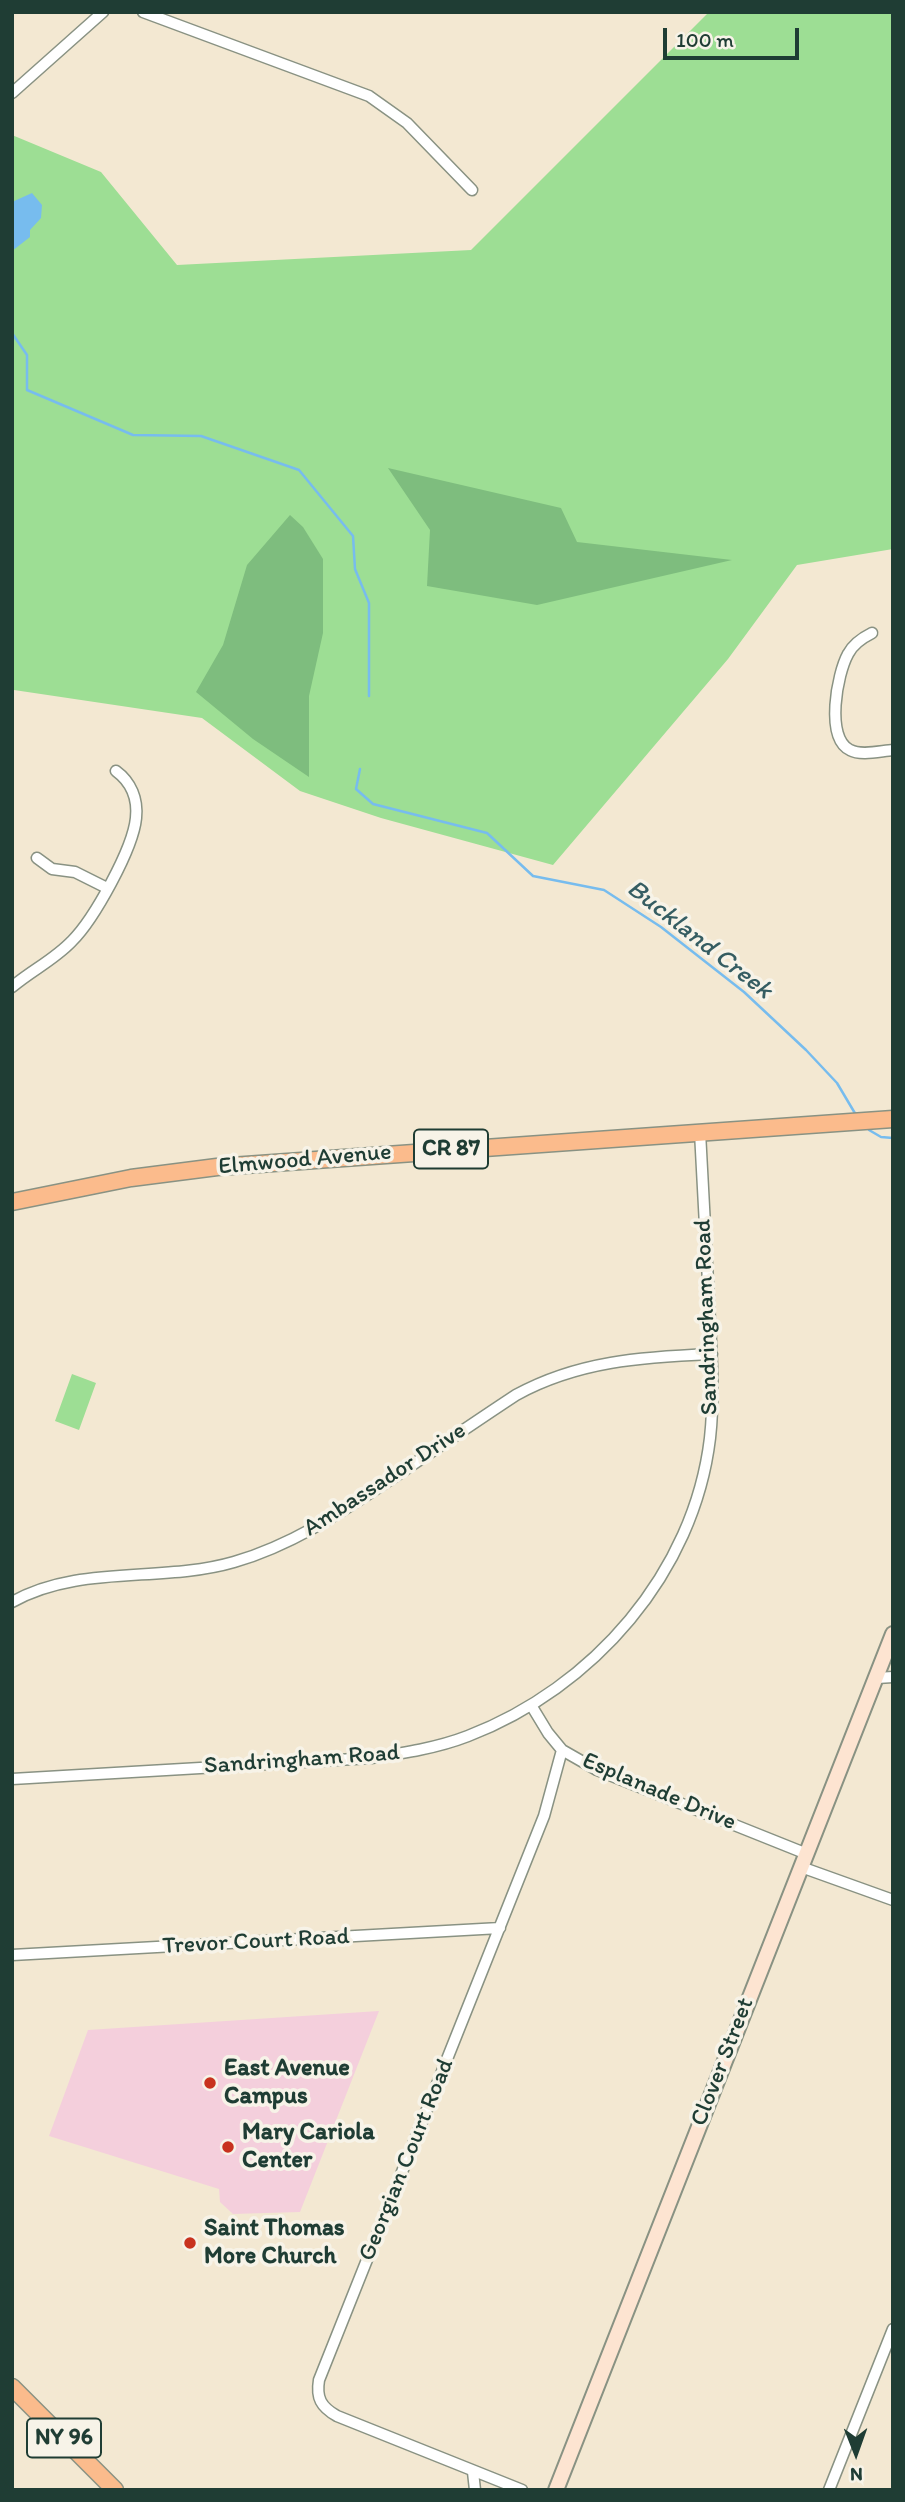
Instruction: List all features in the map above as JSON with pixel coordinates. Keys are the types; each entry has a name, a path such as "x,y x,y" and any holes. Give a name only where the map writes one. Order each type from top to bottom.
{"main road":[{"name":"Elmwood Avenue","path":"12,1202 144,1176 217,1167 893,1119"},
{"name":"Clover Street","path":"556,2490 893,1634"},
{"name":"NY 96","path":"12,2387 112,2489"}],"street":[{"path":"12,93 103,12"},
{"path":"143,12 369,96 407,123 472,190"},
{"path":"872,633 854,646 846,658 835,729 842,744 854,752 893,750"},
{"path":"12,987 54,959 72,942 92,916 107,888 132,833 136,816 131,789 116,771"},
{"path":"37,858 52,869 75,872 107,888"},
{"name":"Sandringham Road","path":"12,1779 371,1758 425,1748 468,1736 531,1705 565,1683 612,1640 647,1596 674,1553 691,1515 707,1458 712,1354 700,1132"},
{"name":"Ambassador Drive","path":"12,1602 40,1587 65,1580 186,1572 250,1557 322,1525 516,1395 549,1378 629,1358 712,1354"},
{"path":"877,1678 893,1677"},
{"name":"Esplanade Drive","path":"531,1705 562,1750 597,1770 893,1900"},
{"name":"Georgian Court Road","path":"522,2490 337,2416 322,2405 317,2390 544,1816 562,1750"},
{"name":"Trevor Court Road","path":"12,1955 500,1928"},
{"path":"829,2490 893,2329"},
{"path":"473,2472 475,2490"}],"shaded area":[{"name":"East Avenue Campus","path":"379,2011 300,2212 233,2214 220,2202 219,2189 49,2136 88,2030"}],"green space":[{"path":"709,12 893,12 893,549 797,565 728,659 553,865 381,818 300,791 202,718 14,690 12,694 12,135 101,172 177,265 471,250"},
{"path":"388,468 561,508 577,542 732,560 537,605 427,586 430,530"},
{"path":"290,515 303,527 323,559 323,633 309,696 309,777 253,739 196,692 223,645 247,565"},
{"path":"72,1374 96,1383 79,1430 55,1421"}],"water":[{"path":"32,193 42,205 41,218 30,230 30,237 12,251 12,202"}],"waterway":[{"name":"Buckland Creek","path":"12,333 27,355 27,390 133,435 201,436 299,470 353,536 355,569 369,603 369,696"},
{"name":"Buckland Creek","path":"360,769 356,789 373,804 487,833 533,876 604,890 661,927 744,992 806,1050 837,1083 856,1115"},
{"name":"Buckland Creek","path":"869,1130 881,1137 893,1138"}],"place":[{"name":"East Avenue Campus","path":"210,2083"},
{"name":"Mary Cariola Center","path":"228,2147"},
{"name":"Saint Thomas More Church","path":"190,2243"}]}
